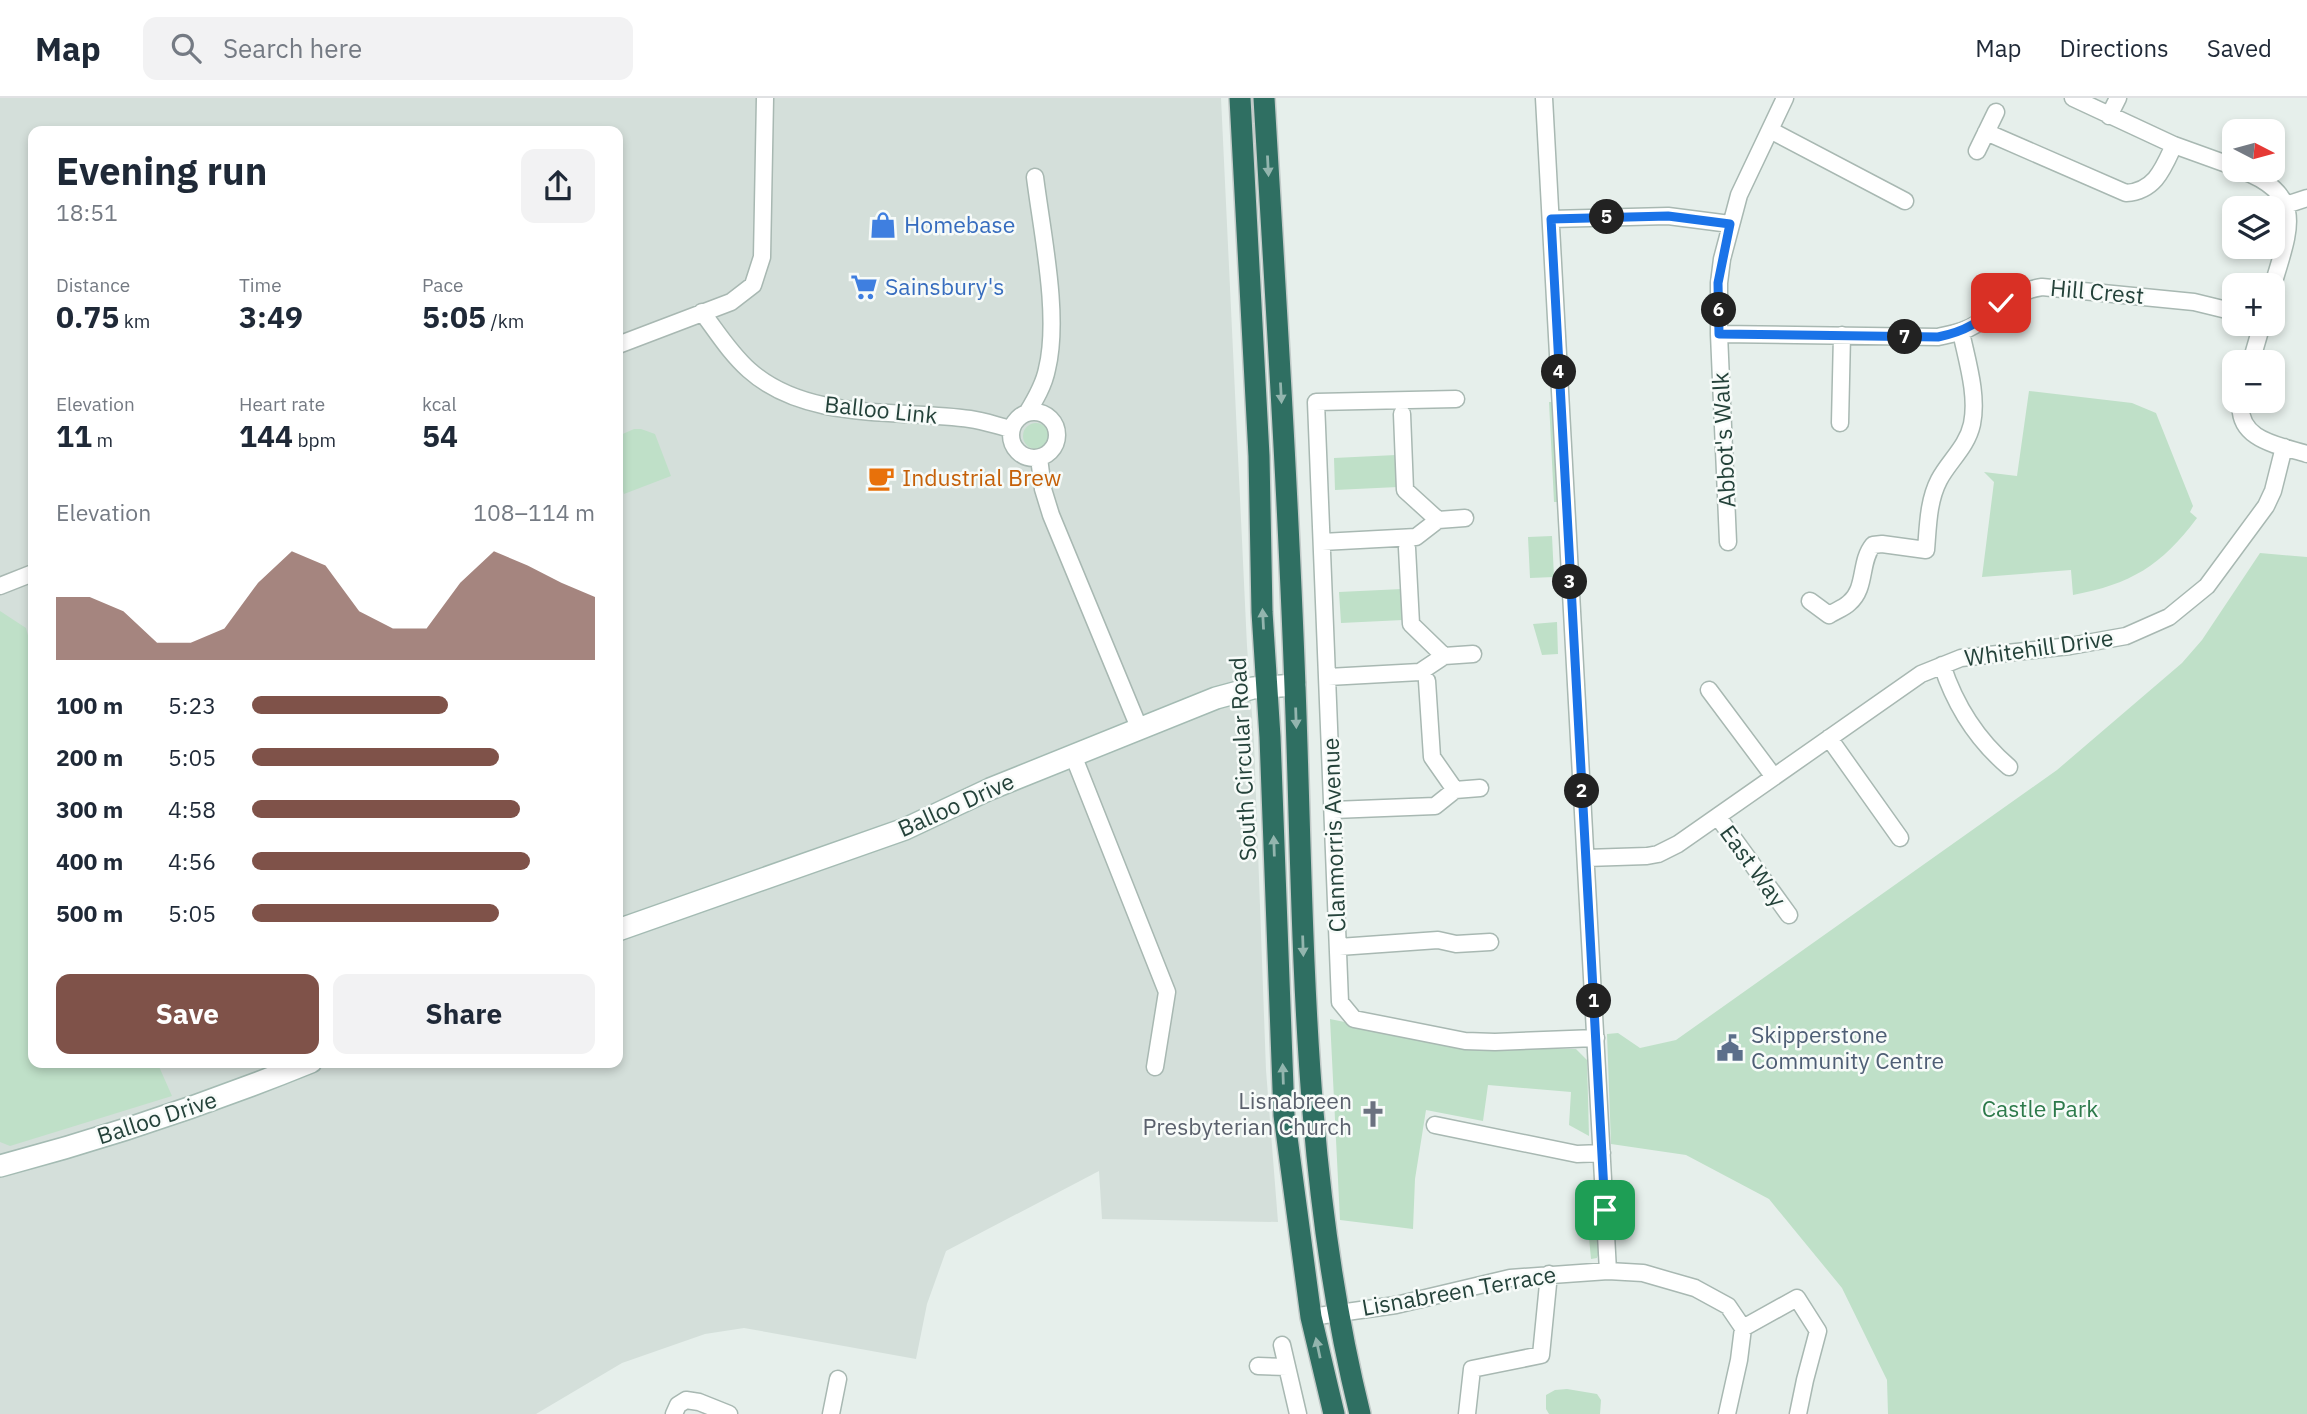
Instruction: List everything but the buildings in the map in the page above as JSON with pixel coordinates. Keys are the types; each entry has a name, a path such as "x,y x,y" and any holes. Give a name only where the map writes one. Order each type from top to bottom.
{"highway":[{"name":"South Circular Road","path":"1240,98 1259,456 1262,612 1281,686 1304,951 1314,1141 1338,1312 1360,1414"},
{"name":"South Circular Road","path":"1264,98 1286,497 1281,686 1284,1115 1311,1317 1334,1414"}],"street":[{"path":"623,343 731,302 753,285 762,257 765,98"},
{"path":"1544,98 1608,1271"},
{"name":"Abbot's Walk","path":"1728,542 1718,283 1739,195 1785,98"},
{"path":"2073,98 2174,145 2222,162"},
{"path":"2109,116 2118,98"},
{"path":"1977,151 1996,112"},
{"path":"1770,130 1905,201"},
{"path":"1986,132 2126,193 2137,192 2150,186 2162,171 2174,145"},
{"path":"1027,413 1042,414 1054,423 1056,430 1054,446 1050,452 1039,458 1028,458 1016,450 1011,436 1014,422 1027,413 1035,401 1047,371 1052,330 1035,177"},
{"path":"2267,182 2275,187 2286,205 2289,226 2276,273"},
{"path":"2286,205 2307,198"},
{"path":"1551,219 1668,216 1730,224"},
{"name":"Hill Crest","path":"1719,334 1938,337 1961,332 1976,324 2001,303 2028,289 2042,287 2194,302 2222,309"},
{"name":"Balloo Link","path":"702,312 729,350 750,371 771,386 821,406 970,419 1012,429"},
{"path":"1810,601 1829,614 1849,604 1858,593 1867,553 1873,545 1926,550 1933,494 1940,478 1964,444 1972,423 1972,387 1961,332"},
{"path":"1840,423 1842,335"},
{"name":"Clanmorris Avenue","path":"1456,399 1316,402 1340,1002 1354,1018 1465,1041 1596,1038"},
{"path":"2239,413 2247,429 2258,438 2307,454"},
{"path":"1402,414 1405,490 1438,520"},
{"name":"Whitehill Drive","path":"1586,858 1658,854 1678,845 1921,674 1942,664 1984,654 2070,646 2126,636 2169,617 2207,586 2266,506 2273,491 2284,447"},
{"path":"1039,458 1043,489 1051,515 1140,730"},
{"path":"1322,542 1416,537 1438,520 1465,519"},
{"path":"1407,548 1411,624 1444,656"},
{"path":"0,586 28,575"},
{"path":"1328,677 1420,672 1444,656 1473,654"},
{"path":"1942,664 1958,706 1989,750 2009,767"},
{"path":"1427,681 1432,757 1455,790"},
{"name":"Balloo Drive","path":"623,928 905,829 990,789 1216,698 1253,688 1281,686"},
{"path":"1709,690 1774,777"},
{"path":"1829,738 1900,838"},
{"path":"1073,755 1167,992 1155,1066"},
{"path":"1334,810 1435,806 1455,790 1480,788"},
{"name":"East Way","path":"1718,817 1789,915"},
{"path":"1339,947 1438,940 1456,944 1490,942"},
{"name":"Balloo Drive","path":"0,1166 224,1097 296,1068"},
{"path":"1435,1125 1577,1154 1602,1153"},
{"name":"Lisnabreen Terrace","path":"1311,1317 1396,1305 1510,1278 1608,1271 1643,1273 1695,1288 1728,1306 1743,1328"},
{"path":"1467,1414 1472,1369 1541,1355 1549,1274"},
{"path":"1727,1414 1740,1360 1743,1328 1797,1298 1818,1331 1798,1414"},
{"path":"1282,1345 1298,1414"},
{"path":"1258,1366 1287,1367"},
{"path":"831,1414 838,1379"},
{"path":"674,1414 678,1405 686,1400 699,1402 729,1414"}],"shaded area":[{"path":"0,98 1221,98 1254,742 1266,1070 1278,1222 1102,1219 1099,1171 946,1251 927,1304 916,1359 744,1328 705,1334 622,1363 536,1414 0,1414"}],"green space":[{"path":"2029,391 2132,403 2156,413 2193,506 2190,512 2197,518 2157,561 2112,585 2073,595 2071,570 1982,577 1994,482 1984,472 2017,476"},
{"path":"1549,402 1553,402 1559,502 1554,502"},
{"path":"1036,423 1045,427 1049,436 1045,445 1036,449 1027,445 1023,436 1027,427"},
{"path":"641,429 655,434 671,476 624,494 623,434"},
{"path":"1396,455 1398,487 1335,490 1334,458"},
{"path":"1552,536 1554,577 1530,578 1528,537"},
{"name":"Castle Park","path":"2260,553 2307,557 2307,1414 1888,1414 1887,1380 1842,1288 1769,1199 1686,1155 1611,1144 1607,1034 1618,1033 1640,1048 1676,1040 2057,770 2182,663 2202,640"},
{"path":"1402,589 1403,620 1341,623 1339,592"},
{"path":"0,611 26,628 28,635 28,1068 160,1068 172,1096 10,1146 0,1142"},
{"path":"1557,622 1558,654 1542,655 1533,624"},
{"path":"1330,1019 1466,1047 1576,1049 1587,1060 1589,1136 1569,1125 1571,1092 1488,1085 1483,1121 1426,1110 1415,1179 1413,1229 1340,1220"},
{"path":"1587,1217 1599,1236 1597,1258 1591,1259"},
{"path":"1567,1389 1597,1394 1601,1400 1600,1414 1549,1414 1546,1409 1546,1395 1555,1390"}],"place":[{"name":"Homebase","path":"883,225"},
{"name":"Sainsbury's","path":"864,287"},
{"name":"Industrial Brew","path":"881,478"},
{"name":"Skipperstone Community Centre","path":"1730,1048"},
{"name":"Lisnabreen Presbyterian Church","path":"1373,1114"}],"route":[{"path":"1605,1210 1551,219 1668,216 1730,224 1718,283 1719,334 1938,337 1961,332 1976,324 2001,303"}]}
